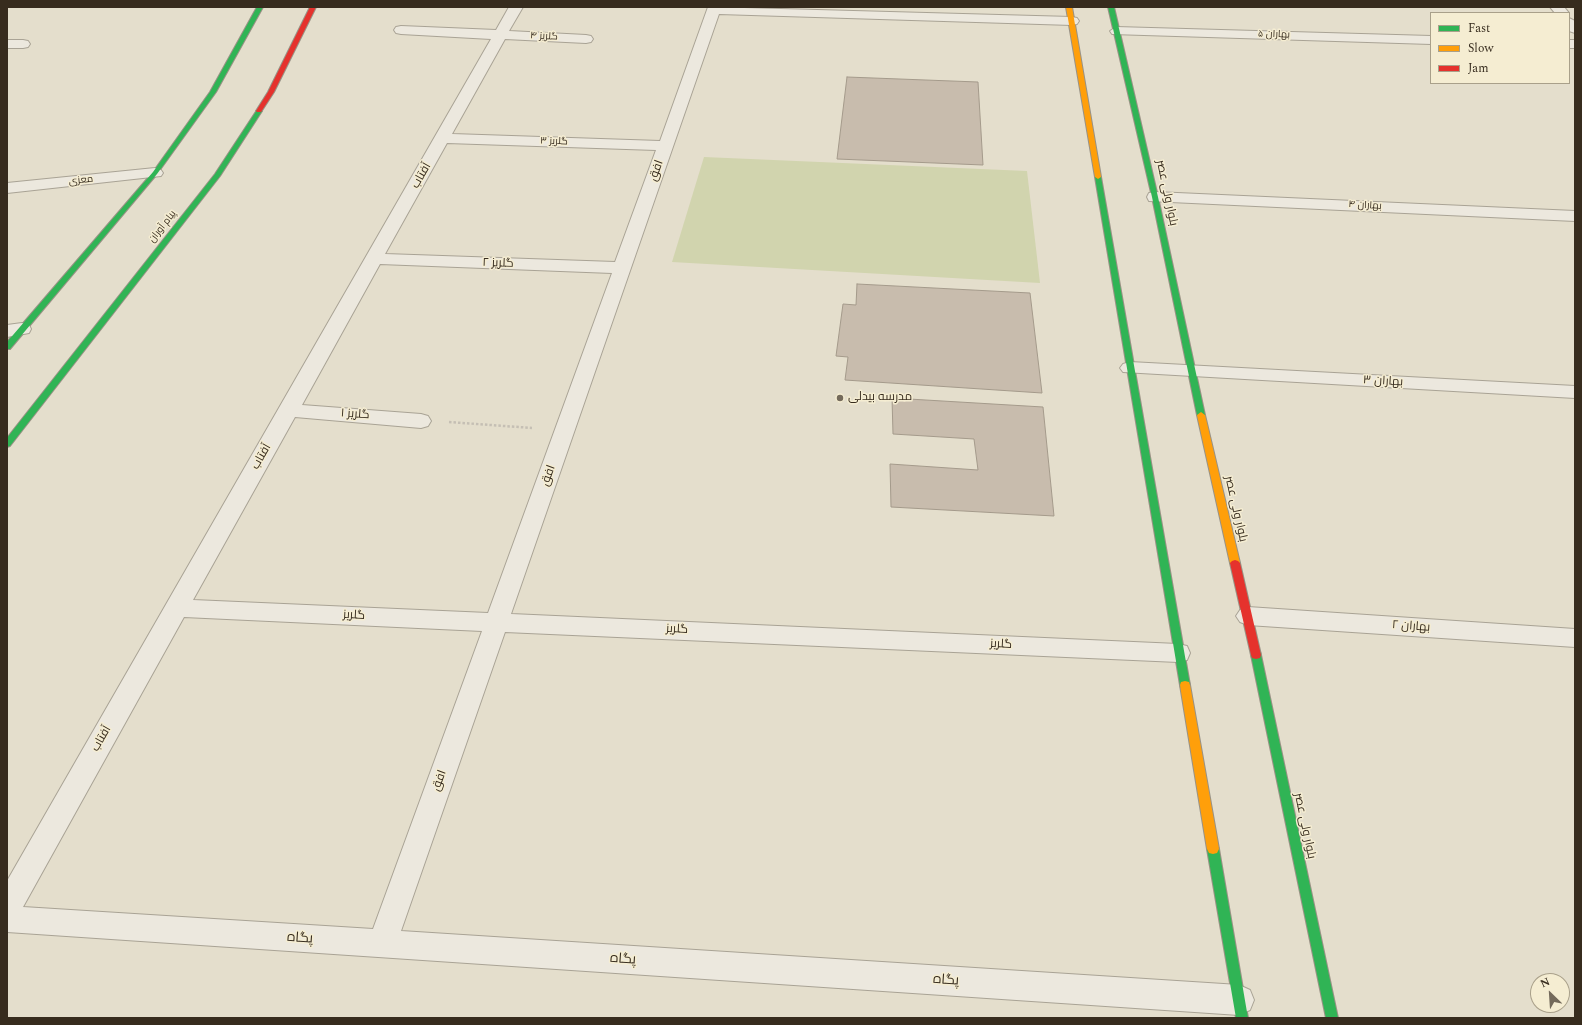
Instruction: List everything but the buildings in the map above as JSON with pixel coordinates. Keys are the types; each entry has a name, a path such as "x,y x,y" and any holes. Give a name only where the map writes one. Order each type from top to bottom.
{"main road":[{"path":"7,347 14,330 155,173 213,92 260,7"},
{"name":"پیام آوران","path":"7,444 218,175 271,92 312,7"},
{"path":"1069,7 1178,653 1240,1009"},
{"name":"بلوار ولی عصر","path":"1111,7 1155,197 1190,372 1248,616 1332,1018"}],"street":[{"name":"آفتاب","path":"7,908 516,7"},
{"path":"715,8 1072,21"},
{"name":"افق","path":"382,945 715,8"},
{"name":"گلریز ۴","path":"401,30 586,39"},
{"path":"7,44 23,44"},
{"name":"گلریز ۳","path":"443,138 666,146"},
{"name":"معزی","path":"7,188 155,173"},
{"name":"بهاران ۴","path":"1155,197 1575,216"},
{"name":"گلریز ۲","path":"374,259 622,268"},
{"name":"بهاران ۳","path":"1130,368 1575,392"},
{"name":"گلریز ۱","path":"288,410 421,420"},
{"name":"گلریز","path":"177,608 1178,653"},
{"name":"بهاران ۲","path":"1248,616 1575,638"},
{"name":"پگاه","path":"7,919 382,945 1240,1009"}],"lane":[{"name":"بهاران ۵","path":"1116,31 1430,40"}],"path":[{"path":"421,420 565,430"}],"green space":[{"path":"704,157 1027,171 1040,283 672,262"}],"traffic: fast":[{"path":"7,347 155,173 213,92 260,7"},
{"path":"1111,7 1155,197 1201,415"},
{"path":"7,444 218,175 259,111"},
{"path":"1098,177 1185,685"},
{"path":"1256,655 1332,1018"},
{"path":"1213,849 1242,1018"}],"traffic: slow":[{"path":"1069,7 1098,177"},
{"path":"1201,415 1235,563"},
{"path":"1185,685 1213,849"}],"traffic: jam":[{"path":"259,111 271,92 313,7"},
{"path":"1235,563 1256,655"}],"place":[{"name":"مدرسه بیدلی","path":"840,398"}]}
